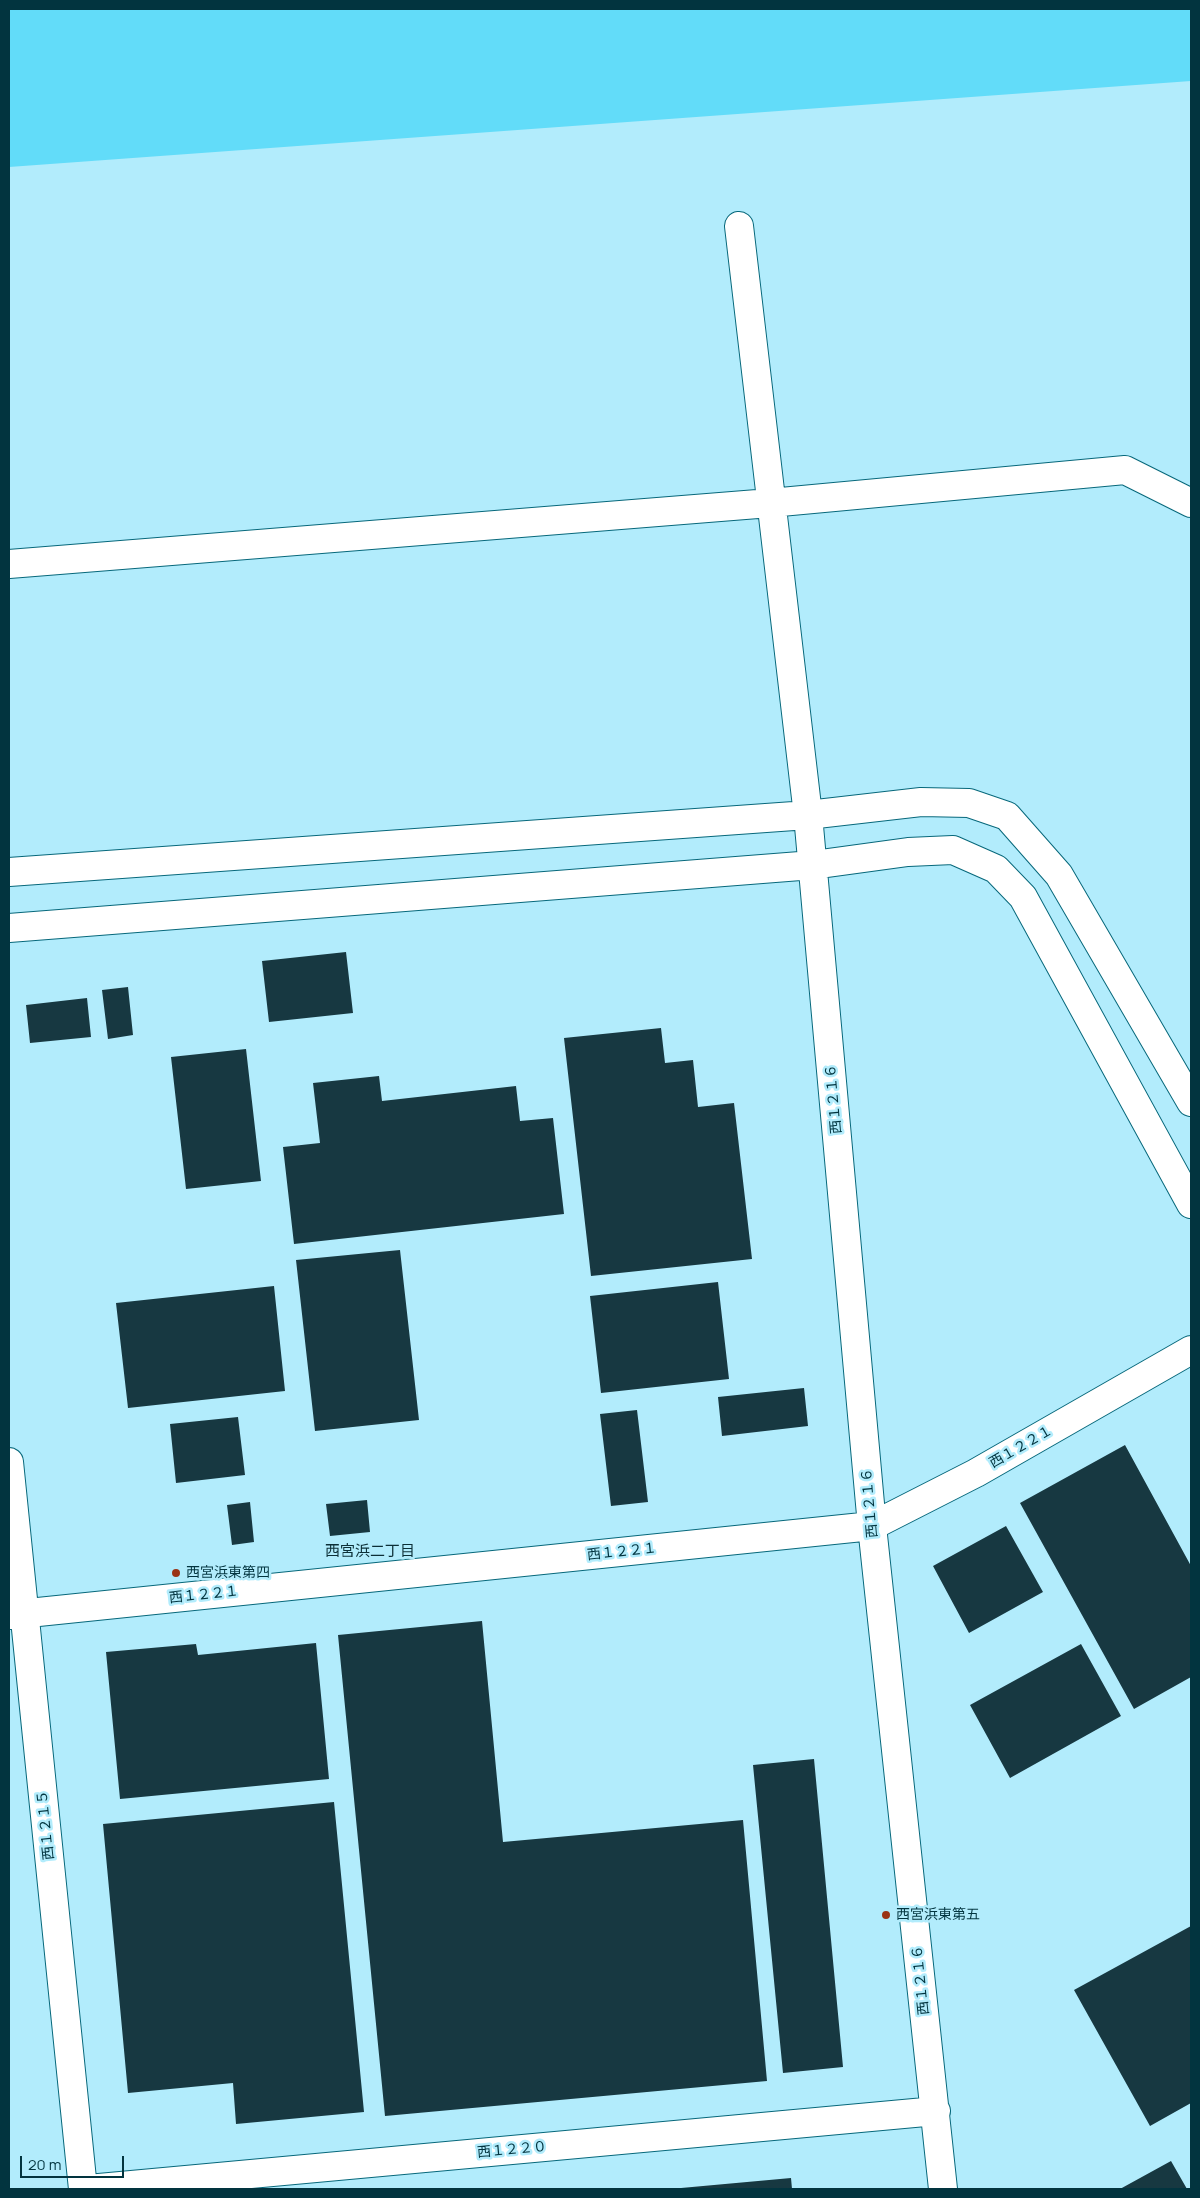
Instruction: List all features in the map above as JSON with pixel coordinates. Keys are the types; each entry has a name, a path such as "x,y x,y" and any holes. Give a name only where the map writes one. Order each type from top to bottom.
{"street":[{"name":"西１２１６","path":"739,226 808,815 872,1526 943,2189"},
{"path":"9,564 770,503 1125,470 1191,503"},
{"path":"9,872 808,815 921,802 969,803 1006,816 1059,875 1191,1102"},
{"path":"9,928 813,864 908,852 953,850 996,869 1023,897 1191,1204"},
{"name":"西１２２１","path":"16,1614 872,1526 976,1473 1191,1350"},
{"name":"西１２１５","path":"9,1462 16,1614 83,2189"},
{"name":"西１２２０","path":"88,2189 936,2110"}],"water":[{"path":"9,9 1191,9 1191,81 9,167"}],"building":[{"path":"346,952 353,1013 269,1022 262,961"},
{"path":"128,987 133,1035 108,1039 102,990"},
{"path":"87,998 91,1037 30,1043 26,1005"},
{"path":"661,1028 665,1063 693,1060 698,1107 734,1103 752,1259 591,1276 564,1038"},
{"path":"246,1049 261,1181 186,1189 171,1057"},
{"path":"379,1076 382,1101 516,1086 520,1121 553,1118 564,1214 294,1244 283,1147 320,1143 313,1083"},
{"path":"400,1250 419,1420 315,1431 296,1260"},
{"path":"718,1282 729,1379 601,1393 590,1296"},
{"path":"274,1286 285,1391 128,1408 116,1303"},
{"path":"804,1388 808,1426 722,1436 718,1397"},
{"path":"637,1410 648,1502 611,1506 600,1414"},
{"path":"238,1417 245,1475 176,1483 170,1424"},
{"path":"1125,1445 1191,1566 1191,1677 1134,1709 1020,1503"},
{"path":"367,1500 370,1532 330,1536 326,1504"},
{"path":"250,1502 254,1542 232,1545 227,1505"},
{"path":"1006,1526 1043,1592 969,1633 933,1566"},
{"path":"482,1621 503,1842 743,1820 767,2081 385,2116 338,1635"},
{"path":"316,1643 329,1779 120,1799 106,1652 196,1644 198,1655"},
{"path":"1081,1644 1121,1716 1010,1778 970,1705"},
{"path":"814,1759 843,2067 783,2073 753,1765"},
{"path":"334,1802 364,2112 236,2124 233,2083 128,2093 103,1824"},
{"path":"1191,1926 1191,2103 1150,2126 1074,1990"},
{"path":"1171,2161 1187,2189 1120,2189"},
{"path":"791,2178 792,2189 681,2189 681,2188"}],"place":[{"name":"西宮浜東第四","path":"176,1573"},
{"name":"西宮浜東第五","path":"886,1915"}],"district":[{"name":"西宮浜二丁目","path":"370,1552"}]}
